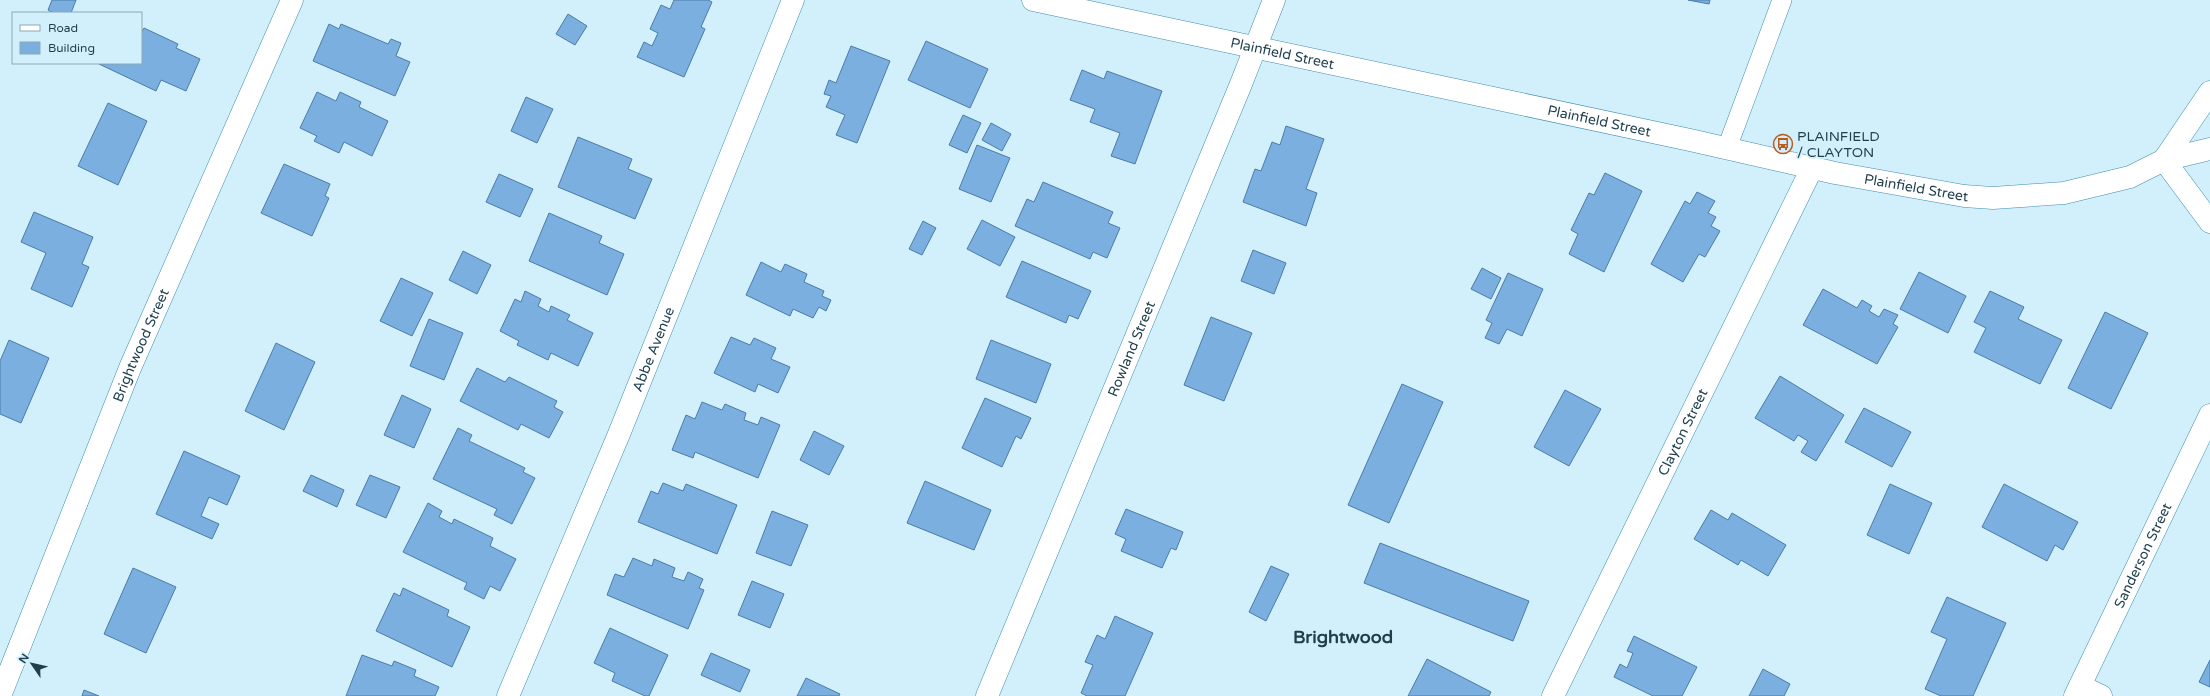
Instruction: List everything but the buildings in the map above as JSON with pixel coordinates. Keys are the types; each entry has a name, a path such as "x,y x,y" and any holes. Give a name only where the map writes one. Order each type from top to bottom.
{"street":[{"name":"Brightwood Street","path":"0,696 130,368 292,0"},
{"name":"Abbe Avenue","path":"508,696 622,426 793,0"},
{"name":"Plainfield Street","path":"1033,0 1727,148 1812,168 1916,188 1992,198 2056,194 2096,186 2130,176 2164,160 2210,149"},
{"name":"Rowland Street","path":"987,696 1256,48 1274,0"},
{"path":"2210,92 2164,160 2210,222"},
{"name":"Clayton Street","path":"1553,696 1812,168"},
{"name":"Sanderson Street","path":"2078,691 2210,415"},
{"path":"2078,691 2101,696"}],"lane":[{"path":"1727,148 1782,0"}],"place":[{"name":"PLAINFIELD / CLAYTON","path":"1783,144"}],"district":[{"name":"Brightwood","path":"1343,637"}]}
